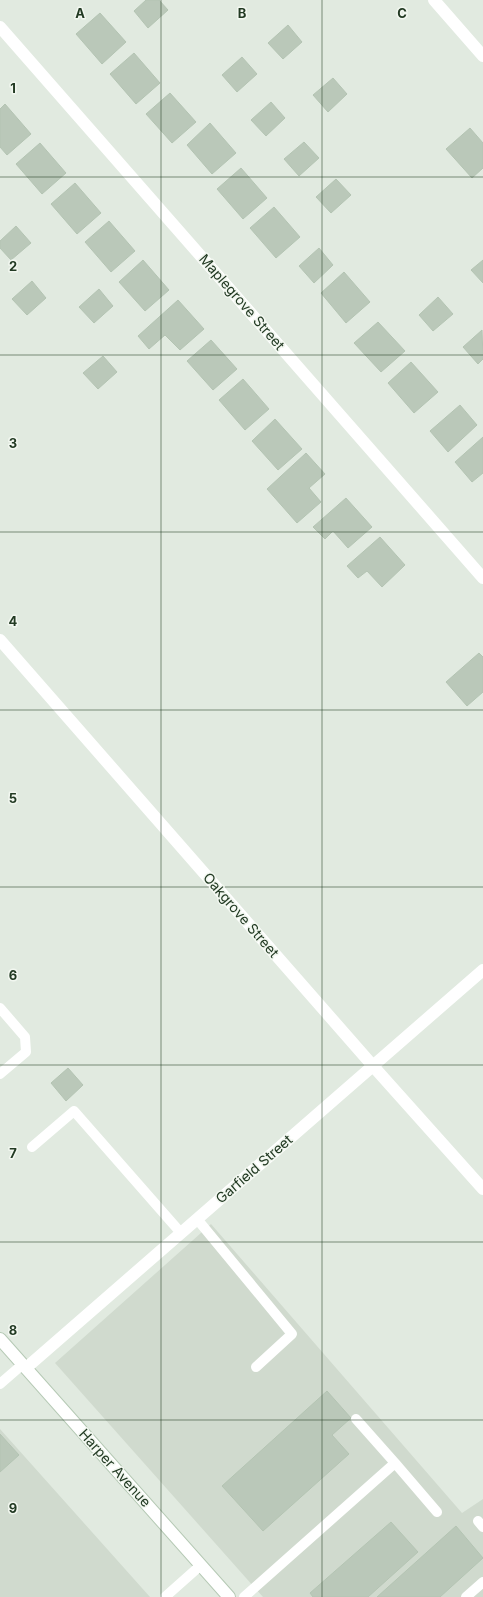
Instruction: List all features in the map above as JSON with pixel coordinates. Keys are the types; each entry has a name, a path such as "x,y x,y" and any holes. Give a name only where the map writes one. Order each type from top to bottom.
{"street":[{"path":"434,0 483,56"},
{"name":"Maplegrove Street","path":"0,27 483,578"},
{"name":"Oakgrove Street","path":"0,640 373,1066 483,1189"},
{"name":"Garfield Street","path":"24,1366 181,1233 483,970"},
{"name":"Harper Avenue","path":"0,1339 230,1597"}],"lane":[{"path":"0,1008 25,1037 26,1052 0,1074"},
{"path":"32,1147 74,1111 181,1233"},
{"path":"197,1219 292,1334 256,1367"},
{"path":"0,1384 24,1366"},
{"path":"356,1419 437,1512"},
{"path":"244,1597 395,1464"},
{"path":"165,1597 201,1565"},
{"path":"466,1597 483,1582"}],"shaded area":[{"path":"211,1224 462,1513 483,1499 483,1597 263,1597 55,1363"},
{"path":"0,1429 150,1597 0,1597"}],"building":[{"path":"146,0 159,0 168,10 148,28 134,11"},
{"path":"100,13 126,42 102,64 76,34"},
{"path":"288,25 302,42 283,59 268,43"},
{"path":"134,53 160,83 136,104 110,74"},
{"path":"242,57 257,74 237,92 222,75"},
{"path":"333,78 347,94 328,112 313,95"},
{"path":"170,93 196,122 172,143 146,114"},
{"path":"271,102 285,118 266,136 251,120"},
{"path":"5,104 31,134 7,155 0,147 0,109"},
{"path":"210,123 236,153 212,174 187,145"},
{"path":"470,128 483,143 483,168 472,178 446,149"},
{"path":"304,142 319,158 299,176 284,159"},
{"path":"40,143 66,173 42,194 16,164"},
{"path":"241,168 267,198 243,219 217,189"},
{"path":"336,179 351,195 331,213 316,197"},
{"path":"75,183 101,213 77,234 51,204"},
{"path":"274,207 300,237 276,258 250,228"},
{"path":"109,221 135,251 111,272 85,242"},
{"path":"16,226 31,243 11,260 0,248 0,241"},
{"path":"319,248 333,265 314,283 299,266"},
{"path":"143,260 169,290 145,311 119,282"},
{"path":"483,260 483,283 471,270"},
{"path":"344,272 370,302 346,323 321,293"},
{"path":"32,281 46,298 27,315 12,299"},
{"path":"99,289 113,306 94,323 79,307"},
{"path":"438,297 453,314 433,331 419,315"},
{"path":"178,300 204,329 180,350 165,335 149,349 138,336"},
{"path":"378,322 405,351 381,372 354,343"},
{"path":"482,330 483,359 478,364 463,347"},
{"path":"211,340 237,369 213,390 187,361"},
{"path":"103,356 117,372 98,389 83,373"},
{"path":"411,362 438,392 414,413 388,383"},
{"path":"243,379 269,409 245,430 219,400"},
{"path":"460,405 477,425 448,452 430,431"},
{"path":"275,419 302,449 278,470 252,441"},
{"path":"483,437 483,473 472,482 455,462"},
{"path":"306,453 325,474 309,488 321,502 297,523 267,489"},
{"path":"346,498 372,527 348,548 333,531 325,539 313,527"},
{"path":"380,537 405,565 382,587 367,571 358,578 347,566"},
{"path":"479,653 483,657 483,692 467,706 446,682"},
{"path":"68,1068 83,1085 66,1101 51,1083"},
{"path":"327,1391 351,1418 332,1435 349,1454 263,1531 222,1486"},
{"path":"0,1434 19,1455 0,1472"},
{"path":"391,1522 418,1552 368,1597 313,1597 310,1593"},
{"path":"456,1526 483,1558 440,1597 377,1597"}]}
